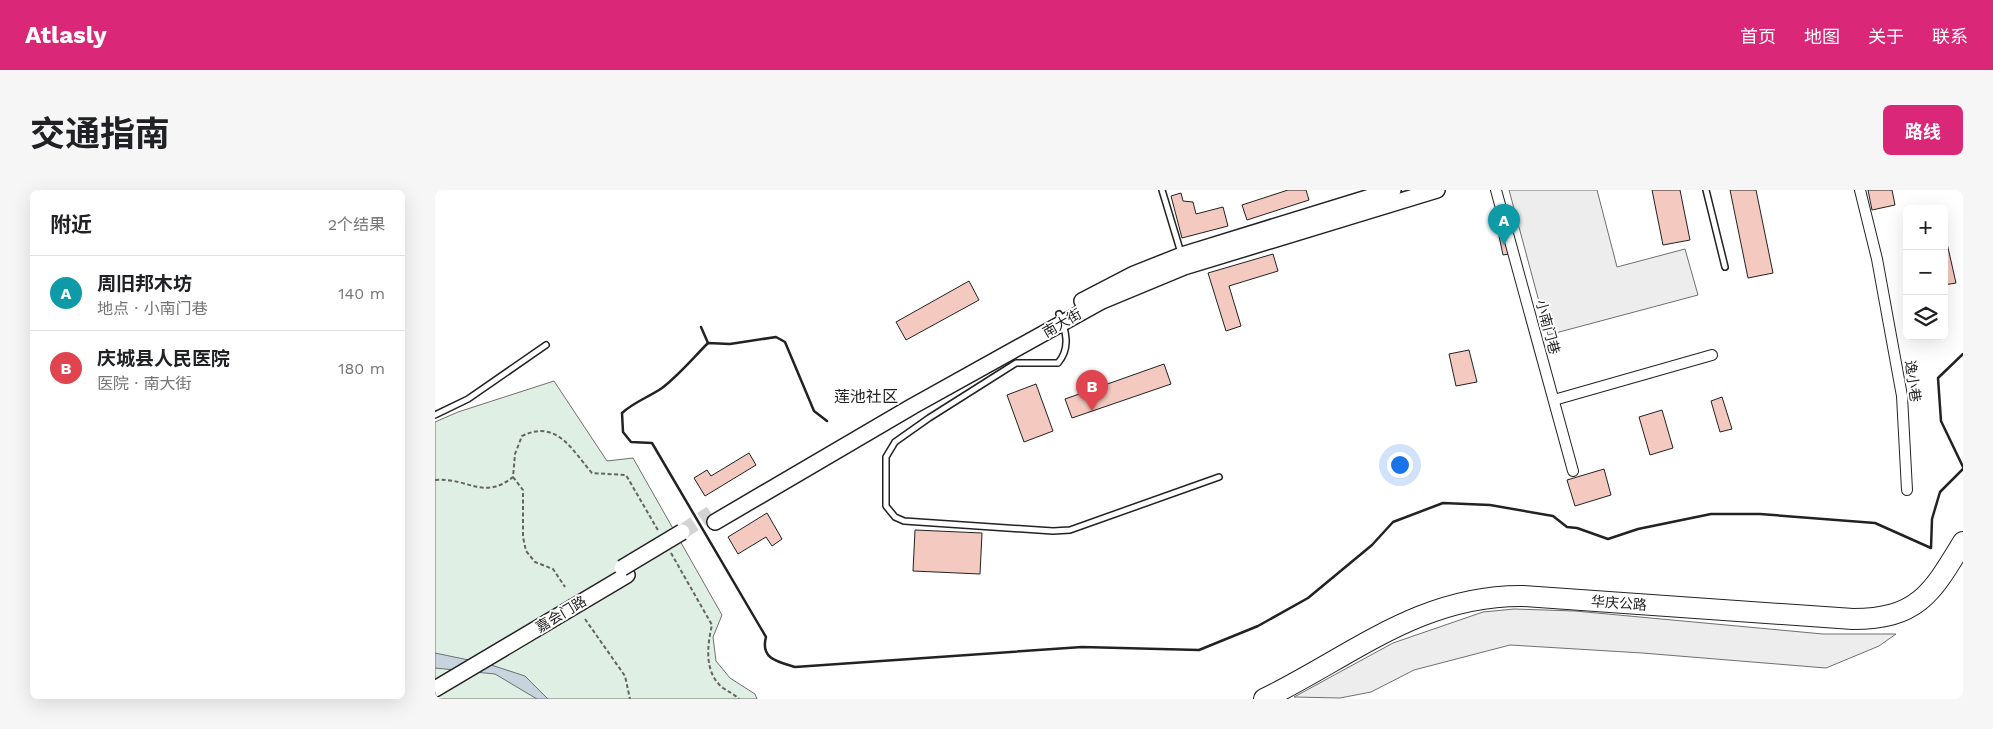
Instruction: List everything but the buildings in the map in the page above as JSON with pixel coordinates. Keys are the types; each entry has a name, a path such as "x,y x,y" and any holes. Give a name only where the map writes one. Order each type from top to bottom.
{"highway":[{"name":"华庆公路","path":"1264,699 1399,624 1429,612 1481,598 1523,596 1853,620 1887,616 1916,603 1929,594 1943,576 1963,542"},
{"name":"华庆公路","path":"1278,699 1401,630 1448,612 1482,605 1522,603 1853,626 1888,622 1921,608 1933,598 1963,553"}],"main road":[{"name":"南大街","path":"713,518 1061,318 1098,291 1182,255 1393,190"},
{"name":"南大街","path":"1061,318 1184,267 1437,190"},
{"name":"嘉会门路","path":"435,689 444,677 684,535"}],"street":[{"name":"小南门巷","path":"1496,190 1573,471"},
{"name":"逸小巷","path":"1861,190 1877,259 1903,396 1907,490"},
{"path":"1554,400 1712,355"}],"lane":[{"path":"1162,190 1182,255"},
{"path":"1707,190 1725,267"},
{"path":"1061,318 1067,338 1063,357 1057,363 1016,364 929,418 895,442 886,457 885,473 886,506 895,517 904,521 1053,531 1070,530 1219,477"},
{"path":"435,416 468,400 546,345"}],"path":[{"path":"565,587 553,569 535,562 526,551 523,537 523,490 513,477 518,443 522,436 539,430 552,431 561,436 592,473 626,475 664,540"},
{"path":"435,480 459,481 479,488 495,488 513,477"},
{"path":"669,548 712,625 709,648 713,678 739,699"},
{"path":"585,619 625,676 630,698"}],"green space":[{"path":"554,381 607,461 633,458 722,615 713,637 716,661 730,678 755,694 757,699 435,699 435,422 458,412"}],"shaded area":[{"path":"1509,190 1597,190 1617,267 1685,249 1698,295 1548,335"},
{"path":"1514,609 1575,611 1823,634 1896,634 1879,646 1826,668 1642,653 1510,645 1414,670 1371,692 1340,698 1294,697 1393,643 1483,612"},
{"path":"435,653 488,664 525,676 548,699 537,699 495,674 435,668"}],"tunnel":[{"path":"682,532 711,513"}],"wall":[{"path":"701,327 708,343"},
{"path":"827,421 814,411 785,342 776,337 730,344 708,343 668,383 622,413 623,432 631,442 652,443 766,637 765,644 768,655 777,661 795,667 1082,647 1199,650 1258,626 1308,598 1372,545 1393,522 1443,503 1490,505 1553,516 1567,527 1577,528 1608,539 1638,529 1711,514 1760,514 1875,523 1931,548 1932,519 1940,492 1963,469"},
{"path":"1963,354 1938,378 1941,421 1963,467"}],"place":[{"name":"周旧邦木坊","path":"1504,245"},
{"name":"庆城县人民医院","path":"1092,411"}],"district":[{"name":"莲池社区","path":"866,396"}]}
